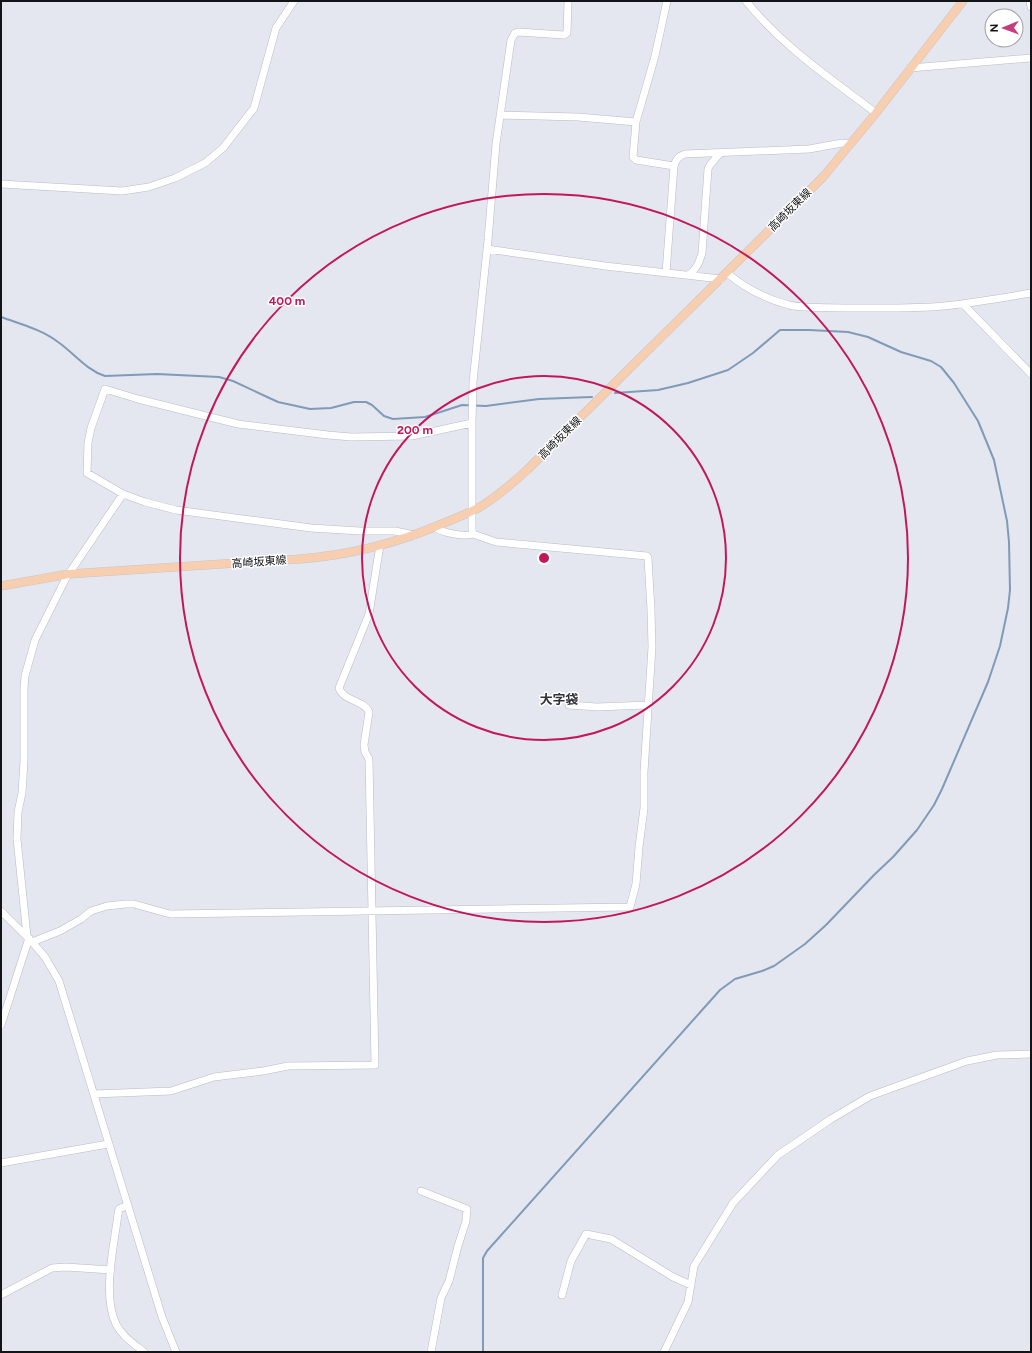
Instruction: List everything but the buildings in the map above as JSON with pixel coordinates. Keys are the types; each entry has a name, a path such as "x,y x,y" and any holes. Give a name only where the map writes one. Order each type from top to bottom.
{"main road":[{"name":"高崎坂東線","path":"1,586 69,574 306,559 380,546 414,535 472,511 501,493 519,478 823,177 876,113 963,1"}],"street":[{"path":"1,184 122,191 149,187 175,178 205,164 223,148 254,108 276,28 294,1"},
{"path":"473,534 472,422 474,375 487,249 492,174 512,36 518,32 564,35 567,32 568,1"},
{"path":"667,1 655,56 636,122 633,157 634,159 674,166"},
{"path":"746,1 763,22 806,60 876,113"},
{"path":"1030,1 1031,7"},
{"path":"910,68 1031,58"},
{"path":"500,115 578,117 636,122"},
{"path":"666,273 674,166 678,157 685,154 809,149 842,143 850,144"},
{"path":"689,275 696,269 700,262 702,253 708,169 713,160 720,153"},
{"path":"487,249 605,266 721,279"},
{"path":"727,273 761,295 790,305 818,307 920,308 963,304 1031,293"},
{"path":"963,304 1031,374"},
{"path":"414,535 395,531 360,531 311,528 237,519 176,510 145,502 123,494 87,473 88,443 91,428 106,389 138,399 238,424 328,435 358,437 412,436 472,422"},
{"path":"1,1025 29,939 17,839 18,812 22,793 24,761 25,676 35,640 69,574 123,494"},
{"path":"29,939 60,931 81,919 91,911 106,906 126,904 142,905 170,914 630,906 636,884 644,808 644,772 652,647 652,617 647,556 496,542 473,534 468,536 439,531 435,527"},
{"path":"94,1094 171,1091 214,1077 263,1071 288,1066 375,1064 369,759 365,752 364,745 369,712 363,705 343,694 339,688 369,614 380,546"},
{"path":"569,705 597,707 648,706"},
{"path":"1,911 45,957 59,981 162,1317 176,1352"},
{"path":"664,1352 688,1302 694,1266 732,1203 778,1155 831,1118 870,1096 967,1061 997,1055 1031,1054"},
{"path":"1,1163 108,1144"},
{"path":"421,1191 467,1209 466,1222 449,1281 441,1298 431,1352"},
{"path":"128,1205 119,1209 118,1212 111,1270 110,1300 116,1324 126,1337 144,1352"},
{"path":"562,1295 571,1261 586,1234 611,1239 673,1277 690,1285"},
{"path":"1,1295 52,1268 66,1267 111,1270"}],"waterway":[{"path":"1,317 30,327 51,337 64,346 86,366 105,376 157,374 219,377 233,381 278,402 310,409 331,408 354,402 366,402 372,405 384,416 393,419 425,417 462,405 486,406 539,399 592,397"},
{"path":"483,1352 483,1258 487,1251 720,990 735,979 774,966 805,944 826,925 893,857 917,830 934,805 942,789 988,682 1000,646 1008,608 1010,590 1009,542 1007,521 994,460 978,421 954,383 941,367 931,361 901,352 868,337 848,332 780,330 753,353 728,370 688,383 658,390 615,393"}],"district":[{"name":"大字袋","path":"559,699"}]}
